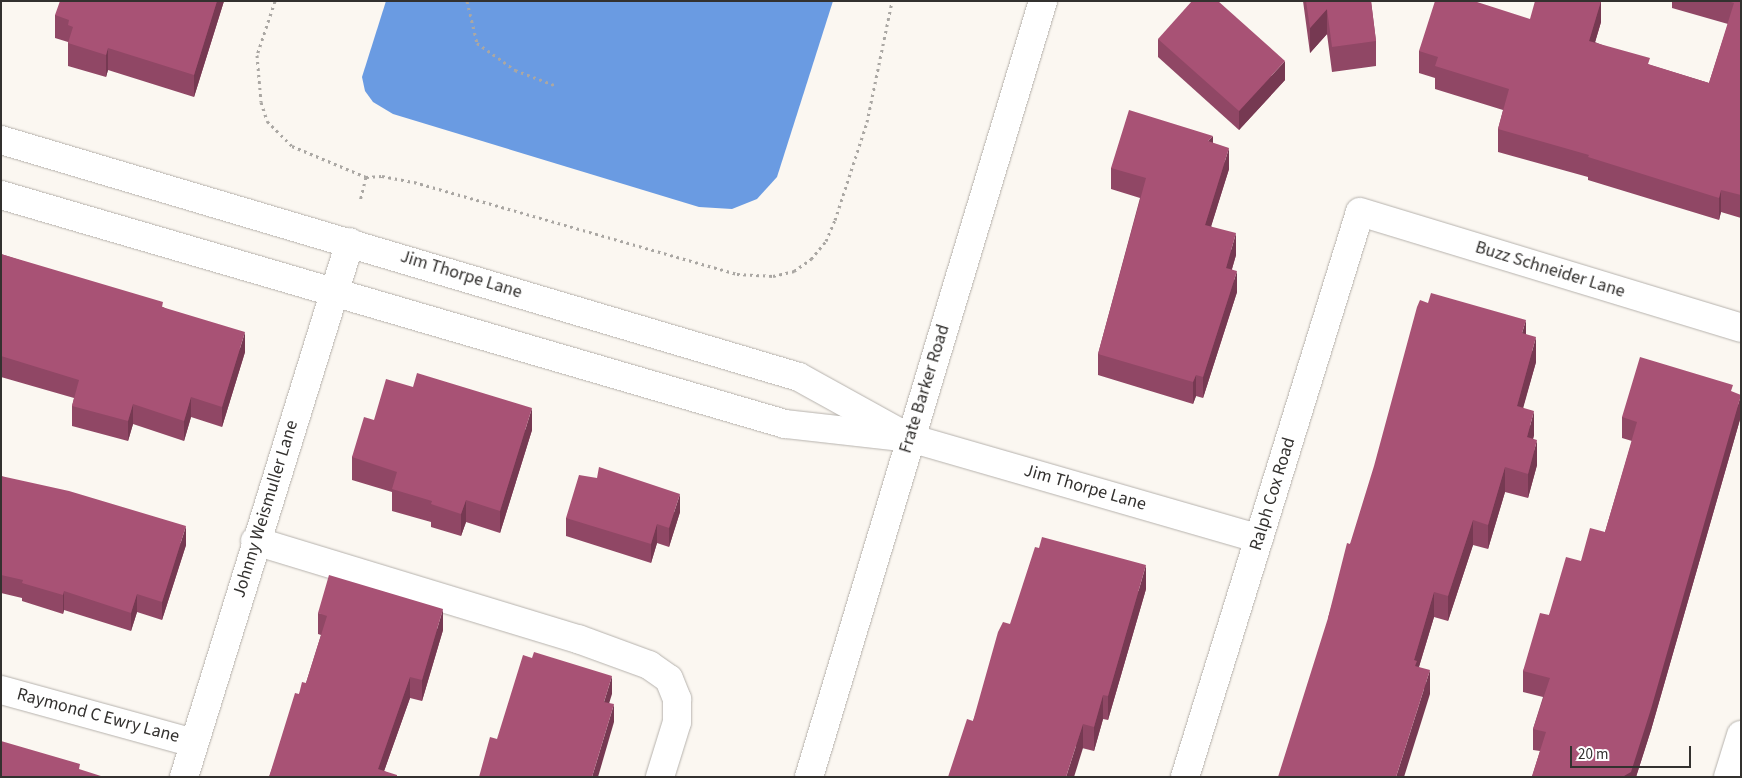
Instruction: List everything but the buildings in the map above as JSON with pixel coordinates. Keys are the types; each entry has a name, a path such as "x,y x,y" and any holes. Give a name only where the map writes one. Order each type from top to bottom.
{"street":[{"name":"Frate Barker Road","path":"810,777 910,438 1043,1"},
{"name":"Jim Thorpe Lane","path":"1,140 350,242 799,377 910,438"},
{"name":"Jim Thorpe Lane","path":"1,195 785,424 910,438 1259,539"},
{"name":"Buzz Schneider Lane","path":"1360,212 1741,328"},
{"name":"Ralph Cox Road","path":"1186,777 1360,212"},
{"name":"Johnny Weismuller Lane","path":"184,777 255,541 350,242"},
{"path":"255,541 578,639 649,664 668,679 677,699 677,722 660,777"},
{"name":"Raymond C Ewry Lane","path":"1,690 194,743"},
{"path":"1728,777 1741,735"}],"path":[{"path":"275,1 257,55 260,102 267,121 292,146 366,177 382,176 414,182 736,274 774,276 794,271 811,259 826,241 835,220 866,122 892,1"},
{"path":"467,1 477,42 515,70 557,86"},
{"path":"360,201 366,177"}],"water":[{"path":"386,1 833,1 777,177 757,199 732,209 699,207 393,114 373,102 365,91 362,77"}]}
